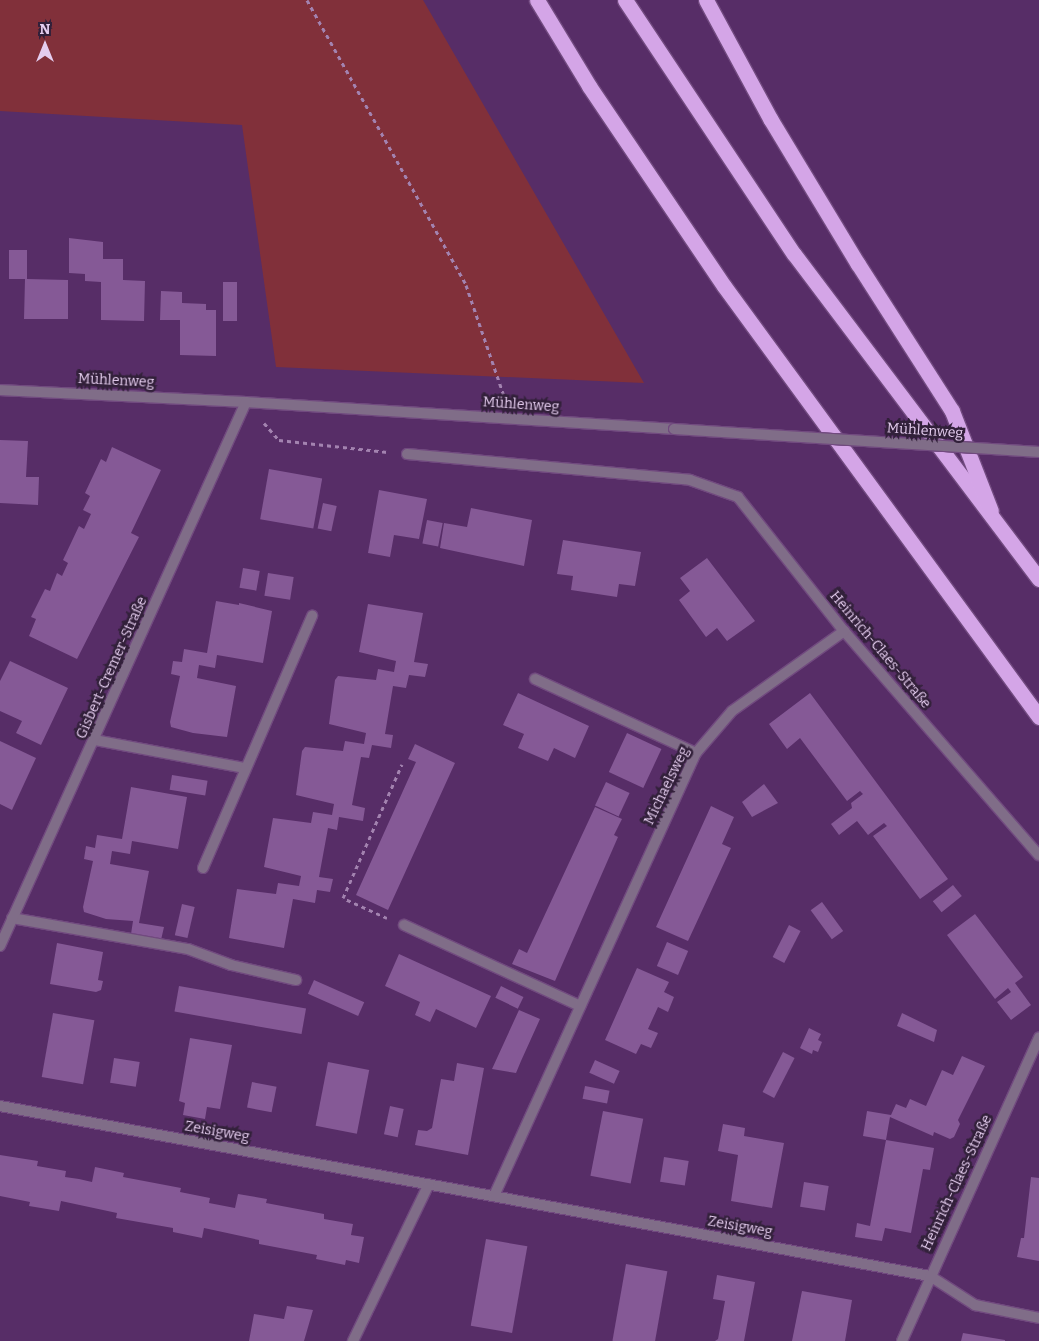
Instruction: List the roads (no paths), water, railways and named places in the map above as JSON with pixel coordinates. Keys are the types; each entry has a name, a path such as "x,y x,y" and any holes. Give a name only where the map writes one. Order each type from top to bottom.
{"highway":[{"path":"537,0 589,86 724,286 1039,717"},
{"path":"625,0 794,254 999,531 1039,580"},
{"path":"706,0 771,120 858,264 952,410 999,531"}],"street":[{"name":"Mühlenweg","path":"0,390 246,402 1039,452"},
{"name":"Gisbert-Cremer-Straße","path":"0,946 95,740 246,402"},
{"name":"Heinrich-Claes-Straße","path":"407,454 690,480 738,497 844,631 1039,854"},
{"path":"203,868 244,768 312,616"},
{"name":"Michaelsweg","path":"494,1196 696,753 732,710 844,631"},
{"path":"535,679 696,753"},
{"path":"95,740 244,768"},
{"path":"12,918 188,949 231,965 296,980"},
{"path":"404,925 580,1006"},
{"name":"Heinrich-Claes-Straße","path":"902,1341 1039,1038"},
{"name":"Zeisigweg","path":"0,1106 930,1276 975,1305 1039,1318"},
{"path":"353,1341 429,1184"}]}
